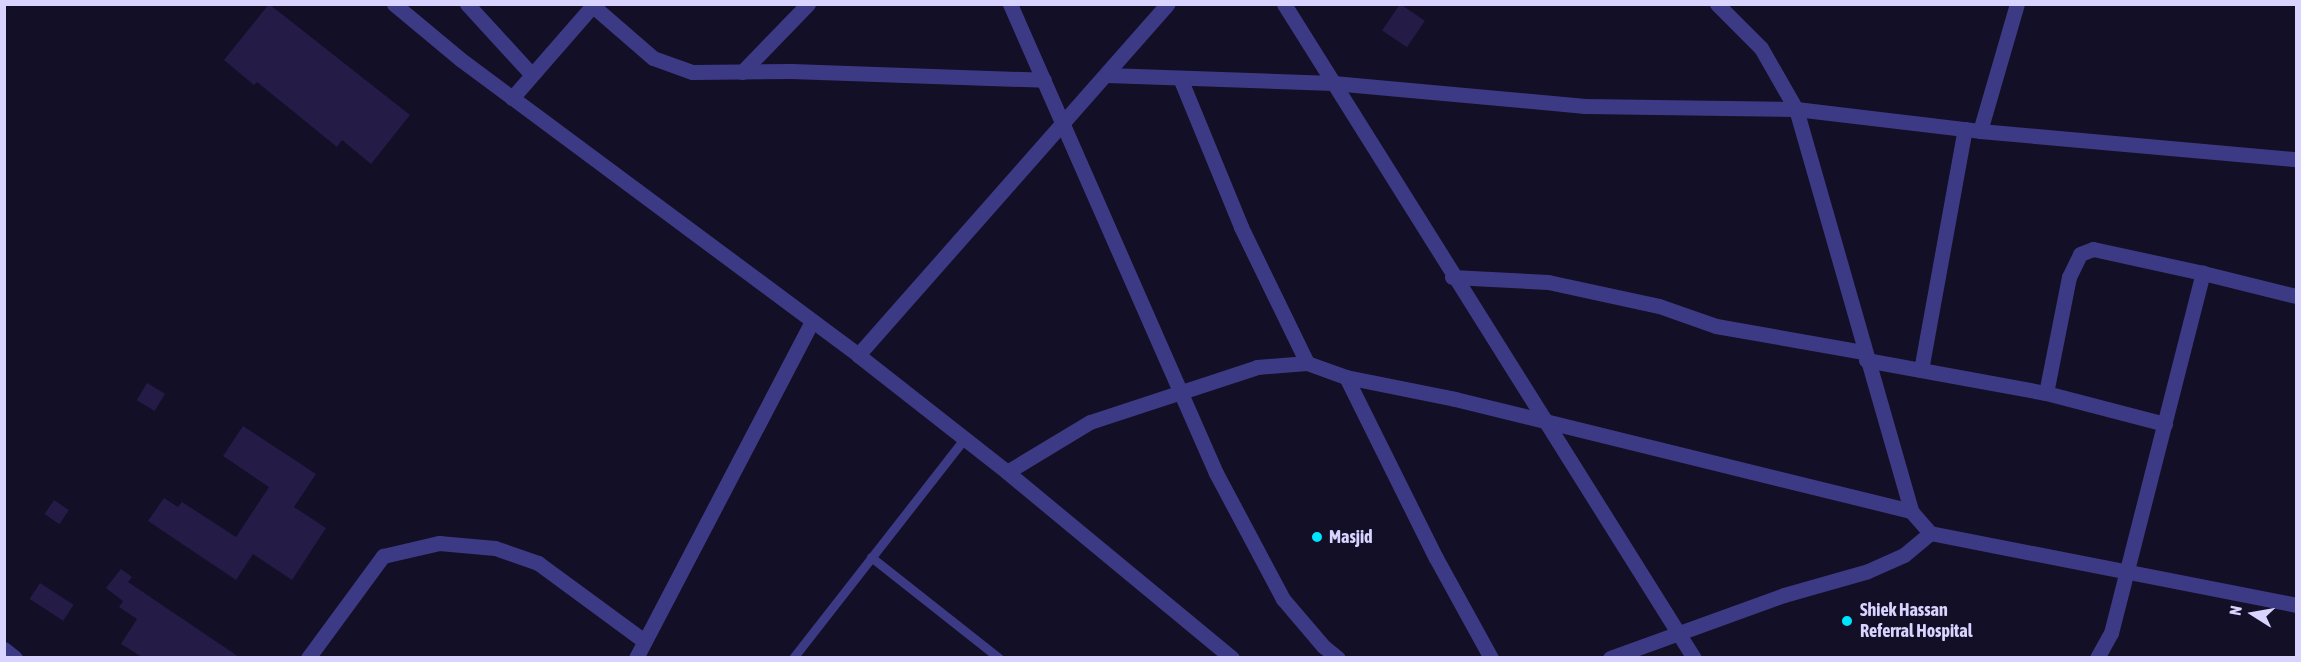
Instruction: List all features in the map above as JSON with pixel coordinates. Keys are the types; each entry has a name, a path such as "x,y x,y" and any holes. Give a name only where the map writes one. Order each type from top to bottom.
{"street":[{"path":"394,4 512,98 858,355 965,438 1232,657"},
{"path":"467,4 532,75"},
{"path":"742,72 808,4"},
{"path":"1010,4 1216,473 1283,599 1323,646 1338,657"},
{"path":"858,355 1064,125 1167,4"},
{"path":"1284,4 1452,277 1694,657"},
{"path":"1718,4 1761,48 1796,109 1911,511 1930,533 2296,605"},
{"path":"1921,370 1973,130 2017,4"},
{"path":"512,98 593,5 653,58 692,72 1044,80"},
{"path":"1107,75 1333,83 1585,106 1796,109 1973,130 2296,159"},
{"path":"1180,78 1241,227 1307,363"},
{"path":"2046,393 2069,277 2080,254 2093,249 2296,296"},
{"path":"2097,657 2111,633 2128,572 2203,273"},
{"path":"1452,277 1548,282 1659,306 1716,326 1865,356 1921,370 2046,393 2166,424"},
{"path":"636,657 812,321"},
{"path":"1008,472 1090,422 1257,368 1307,363 1346,377 1544,422 1911,511"},
{"path":"1346,377 1436,558 1491,657"},
{"path":"1610,657 1868,571 1904,555 1930,533"},
{"path":"308,657 383,556 439,543 495,548 537,563 644,641"},
{"path":"4,649 15,657"}],"lane":[{"path":"793,657 965,438"},
{"path":"871,557 999,657"}],"building":[{"path":"269,4 410,115 371,164 342,140 337,147 257,82 254,85 224,60"},
{"path":"1400,4 1425,21 1407,47 1382,31"},
{"path":"147,383 165,394 155,411 137,400"},
{"path":"243,426 316,474 294,507 326,528 292,580 253,554 236,580 148,521 164,498 178,507 182,502 236,537 269,487 223,456"},
{"path":"54,500 69,510 59,524 44,514"},
{"path":"121,569 132,577 128,582 239,657 142,657 121,644 137,619 119,607 123,601 106,588"},
{"path":"40,583 74,605 63,621 30,599"}],"place":[{"name":"Masjid","path":"1317,537"},
{"name":"Shiek Hassan Referral Hospital","path":"1847,621"}]}
